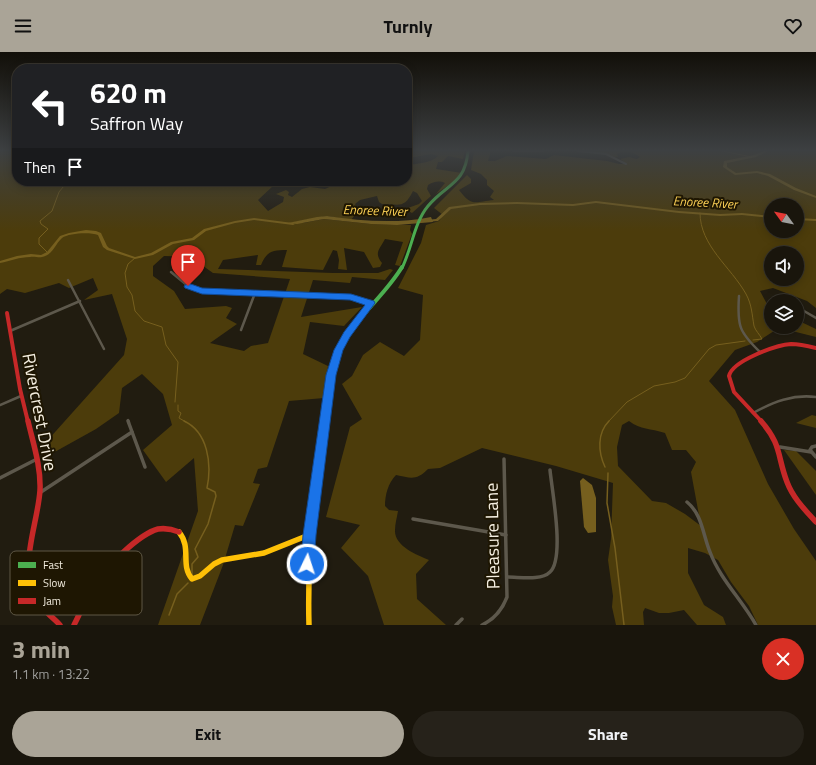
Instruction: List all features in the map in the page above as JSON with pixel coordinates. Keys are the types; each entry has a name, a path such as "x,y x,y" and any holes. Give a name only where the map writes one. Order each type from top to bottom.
{"street":[{"path":"309,625 307,581 309,535 332,371 339,350 347,335 371,303 401,268 409,254 421,216 432,200 460,178"},
{"path":"171,272 194,289 351,297 371,303"},
{"path":"68,280 104,349"},
{"path":"241,330 255,292"},
{"path":"739,296 738,319 740,329 761,353"},
{"path":"10,331 80,301"},
{"path":"804,311 816,318"},
{"name":"Rivercrest Drive","path":"7,313 21,396 38,459 40,492 30,551"},
{"path":"816,348 802,344 786,343 778,345 733,368 729,374 729,382 733,391 752,414 768,430 780,447 788,484 816,522"},
{"path":"752,414 795,396 804,395 816,397"},
{"path":"0,405 21,396"},
{"path":"128,420 145,467"},
{"path":"40,492 132,432"},
{"path":"811,452 811,448 816,446"},
{"path":"780,447 811,452 816,457"},
{"path":"0,478 38,459"},
{"name":"Pleasure Lane","path":"482,625 491,623 504,607 507,597 508,577 504,459"},
{"path":"508,577 535,577 550,572 556,563 558,545 550,470"},
{"path":"687,502 692,506 697,514 710,551 722,576 744,603 756,625"},
{"path":"412,519 506,535"},
{"path":"125,551 156,530 168,528 179,532 184,536 187,543 187,573 192,579 200,576 214,564 222,560 264,553 309,535"},
{"name":"Rivercrest Drive","path":"50,615 60,625"},
{"path":"74,625 79,615"},
{"path":"456,625 462,619"}],"shaded area":[{"path":"0,178 12,178 12,186 273,186 258,200 268,211 283,202 284,197 276,194 286,190 289,192 288,195 292,197 302,189 310,187 325,189 332,186 412,186 412,178 457,178 436,194 445,183 436,182 428,185 427,189 431,196 412,213 405,209 419,204 422,201 417,193 413,191 407,201 397,205 382,204 379,202 377,196 360,200 355,204 358,211 351,220 327,216 290,223 303,223 324,219 371,224 411,225 410,230 412,234 400,266 395,265 403,242 385,239 378,251 378,257 382,263 380,267 373,268 364,252 344,248 347,270 338,269 339,260 337,251 333,250 323,270 282,267 287,250 277,250 271,252 265,257 261,265 256,265 258,255 223,260 218,269 333,273 378,273 390,269 393,270 385,280 352,277 350,283 313,280 301,317 362,307 344,326 310,322 303,354 328,366 324,398 289,401 267,467 258,469 253,483 260,484 243,526 235,525 223,565 200,625 158,625 198,511 194,458 166,482 143,450 172,425 163,394 142,374 122,388 119,413 96,429 51,454 47,441 124,355 127,339 112,294 84,300 98,290 93,278 69,288 59,283 25,293 7,289 0,294","holes":["164,256 197,257 196,261 213,273 290,279 268,343 251,346 244,351 210,343 237,324 226,318 232,308 226,306 185,309 174,291 153,276 153,266"]},
{"path":"464,178 470,178 471,183 459,190 467,199 474,202 494,200 490,197 494,191 487,185 487,180 485,178 816,178 816,308 804,300 804,294 789,294 773,288 760,291 764,298 764,334 769,334 757,342 735,350 709,381 735,410 768,484 794,529 816,561 816,625 758,625 749,606 731,582 718,560 705,553 688,548 688,573 704,605 723,617 726,625 697,625 684,610 659,613 645,608 643,612 644,625 616,625 612,607 613,596 608,560 611,539 613,483 556,466 482,448 440,468 428,469 417,477 410,478 396,475 389,485 386,493 385,506 389,510 398,511 395,528 398,541 407,549 429,560 416,574 417,599 446,625 384,625 368,576 341,548 360,525 326,517 350,427 362,419 342,384 352,376 363,355 380,342 404,356 420,340 423,295 398,288 421,243 426,225 439,221 443,215 434,208","holes":["629,421 633,424 665,433 672,450 686,450 696,462 691,472 701,526 685,514 666,503 652,501 618,466 617,447 622,425"]},
{"path":"327,216 379,221 431,217 433,222 397,225 324,219 297,224 288,223"},
{"path":"804,323 816,329 816,337 804,334"},
{"path":"812,415 816,416 816,428 796,423"},
{"path":"784,450 796,451 816,471 816,495"},
{"path":"583,478 592,485 596,498 596,532 588,533 584,527 580,481"}],"waterway":[{"name":"Enoree River","path":"774,178 795,189 816,197"},
{"path":"48,253 39,244 39,238 48,229 41,224 40,221 52,211 59,192 64,186"},
{"name":"Enoree River","path":"426,221 437,220 450,208 480,204 517,203 573,205 596,202 679,212 764,216"},
{"path":"700,213 701,225 705,236 717,256 740,284 750,302 754,326 762,339 753,340"},
{"name":"Enoree River","path":"0,262 17,257 31,255 42,256 48,253 61,237 80,232 100,234 105,247 135,258 152,254 172,243 193,239 205,230 235,222 254,219 293,224"},
{"name":"Enoree River","path":"804,219 816,220"},
{"path":"135,258 128,264 125,273 127,287 132,295 135,311 144,321 162,327 166,345 178,362 175,402"},
{"path":"608,422 627,402 654,386 675,382 685,378 709,349 716,345 745,341"},
{"path":"178,405 178,411 181,413 179,418 186,422"},
{"path":"184,421 192,426 203,441 209,469 207,488 215,492 216,496 208,524 195,549 198,557 192,564 192,575"},
{"path":"605,467 601,455 600,443 602,431 609,421"},
{"path":"608,473 607,503 615,548 624,625"},
{"path":"169,615 177,594 188,583"}],"traffic: fast":[{"path":"340,350 355,324 393,280 402,267 409,252 419,221 427,207 434,199 460,178"}],"traffic: slow":[{"path":"309,625 309,553 316,481 328,391 340,350"},
{"path":"179,532 184,537 186,543 186,563 188,575 192,579 200,576 214,564 222,560 264,553 309,535"}],"traffic: jam":[{"path":"7,313 20,389 39,466 40,490 30,551"},
{"path":"816,348 792,344 777,347 747,359 732,369 729,374 730,383 734,392 765,426 777,443 787,482 800,504 816,522"},
{"path":"125,551 141,538 155,530 167,529 179,532"},
{"path":"50,615 60,625"},
{"path":"74,625 79,615"}],"route":[{"path":"188,286 202,291 351,297 371,303 351,328 339,350 329,383 309,535 307,564"}]}
